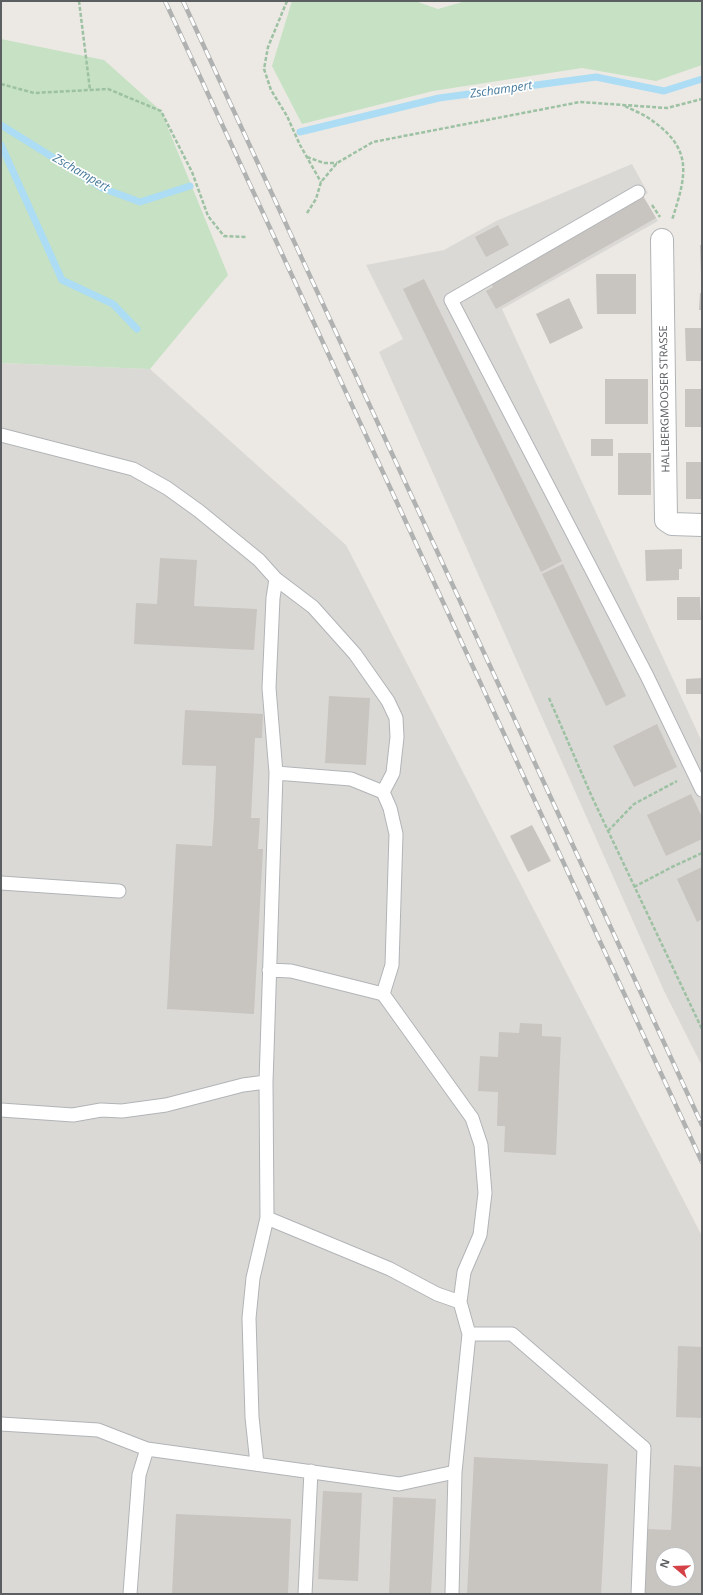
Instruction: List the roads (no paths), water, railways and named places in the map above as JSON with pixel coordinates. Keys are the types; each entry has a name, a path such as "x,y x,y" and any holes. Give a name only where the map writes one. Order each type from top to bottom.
{"street":[{"name":"HALLBERGMOOSER STRASSE","path":"666,234 666,520 672,524 702,525"}],"lane":[{"path":"638,192 451,300 648,676 702,790"},
{"path":"1,435 133,469 167,488 200,511 259,560 276,579 313,607 355,654 388,701 396,718 397,737 393,773 383,792"},
{"path":"257,1464 252,1418 249,1318 253,1278 267,1218 266,1082 276,773 269,688 273,598 276,579"},
{"path":"276,773 351,778 383,792 390,808 396,834 392,965 383,994"},
{"path":"1,883 119,891"},
{"path":"270,970 290,971 383,994 472,1118 481,1145 485,1193 480,1235 464,1272 460,1302 468,1334 455,1472 452,1594"},
{"path":"1,1110 73,1115 101,1110 122,1111 166,1105 243,1085 266,1082"},
{"path":"267,1218 390,1269 437,1294 460,1302"},
{"path":"468,1334 512,1334 644,1448 638,1594"},
{"path":"1,1424 98,1430 147,1449 399,1484 455,1472"},
{"path":"130,1594 139,1475 147,1449"},
{"path":"305,1594 311,1471"}],"waterway":[{"name":"Zschampert","path":"300,132 439,98 596,77 664,91 702,79"},
{"name":"Zschampert","path":"1,125 102,188 140,202 190,186"},
{"path":"1,145 62,280 113,304 137,329"}],"railway":[{"path":"165,1 702,1162"},
{"path":"183,1 702,1125"}]}
